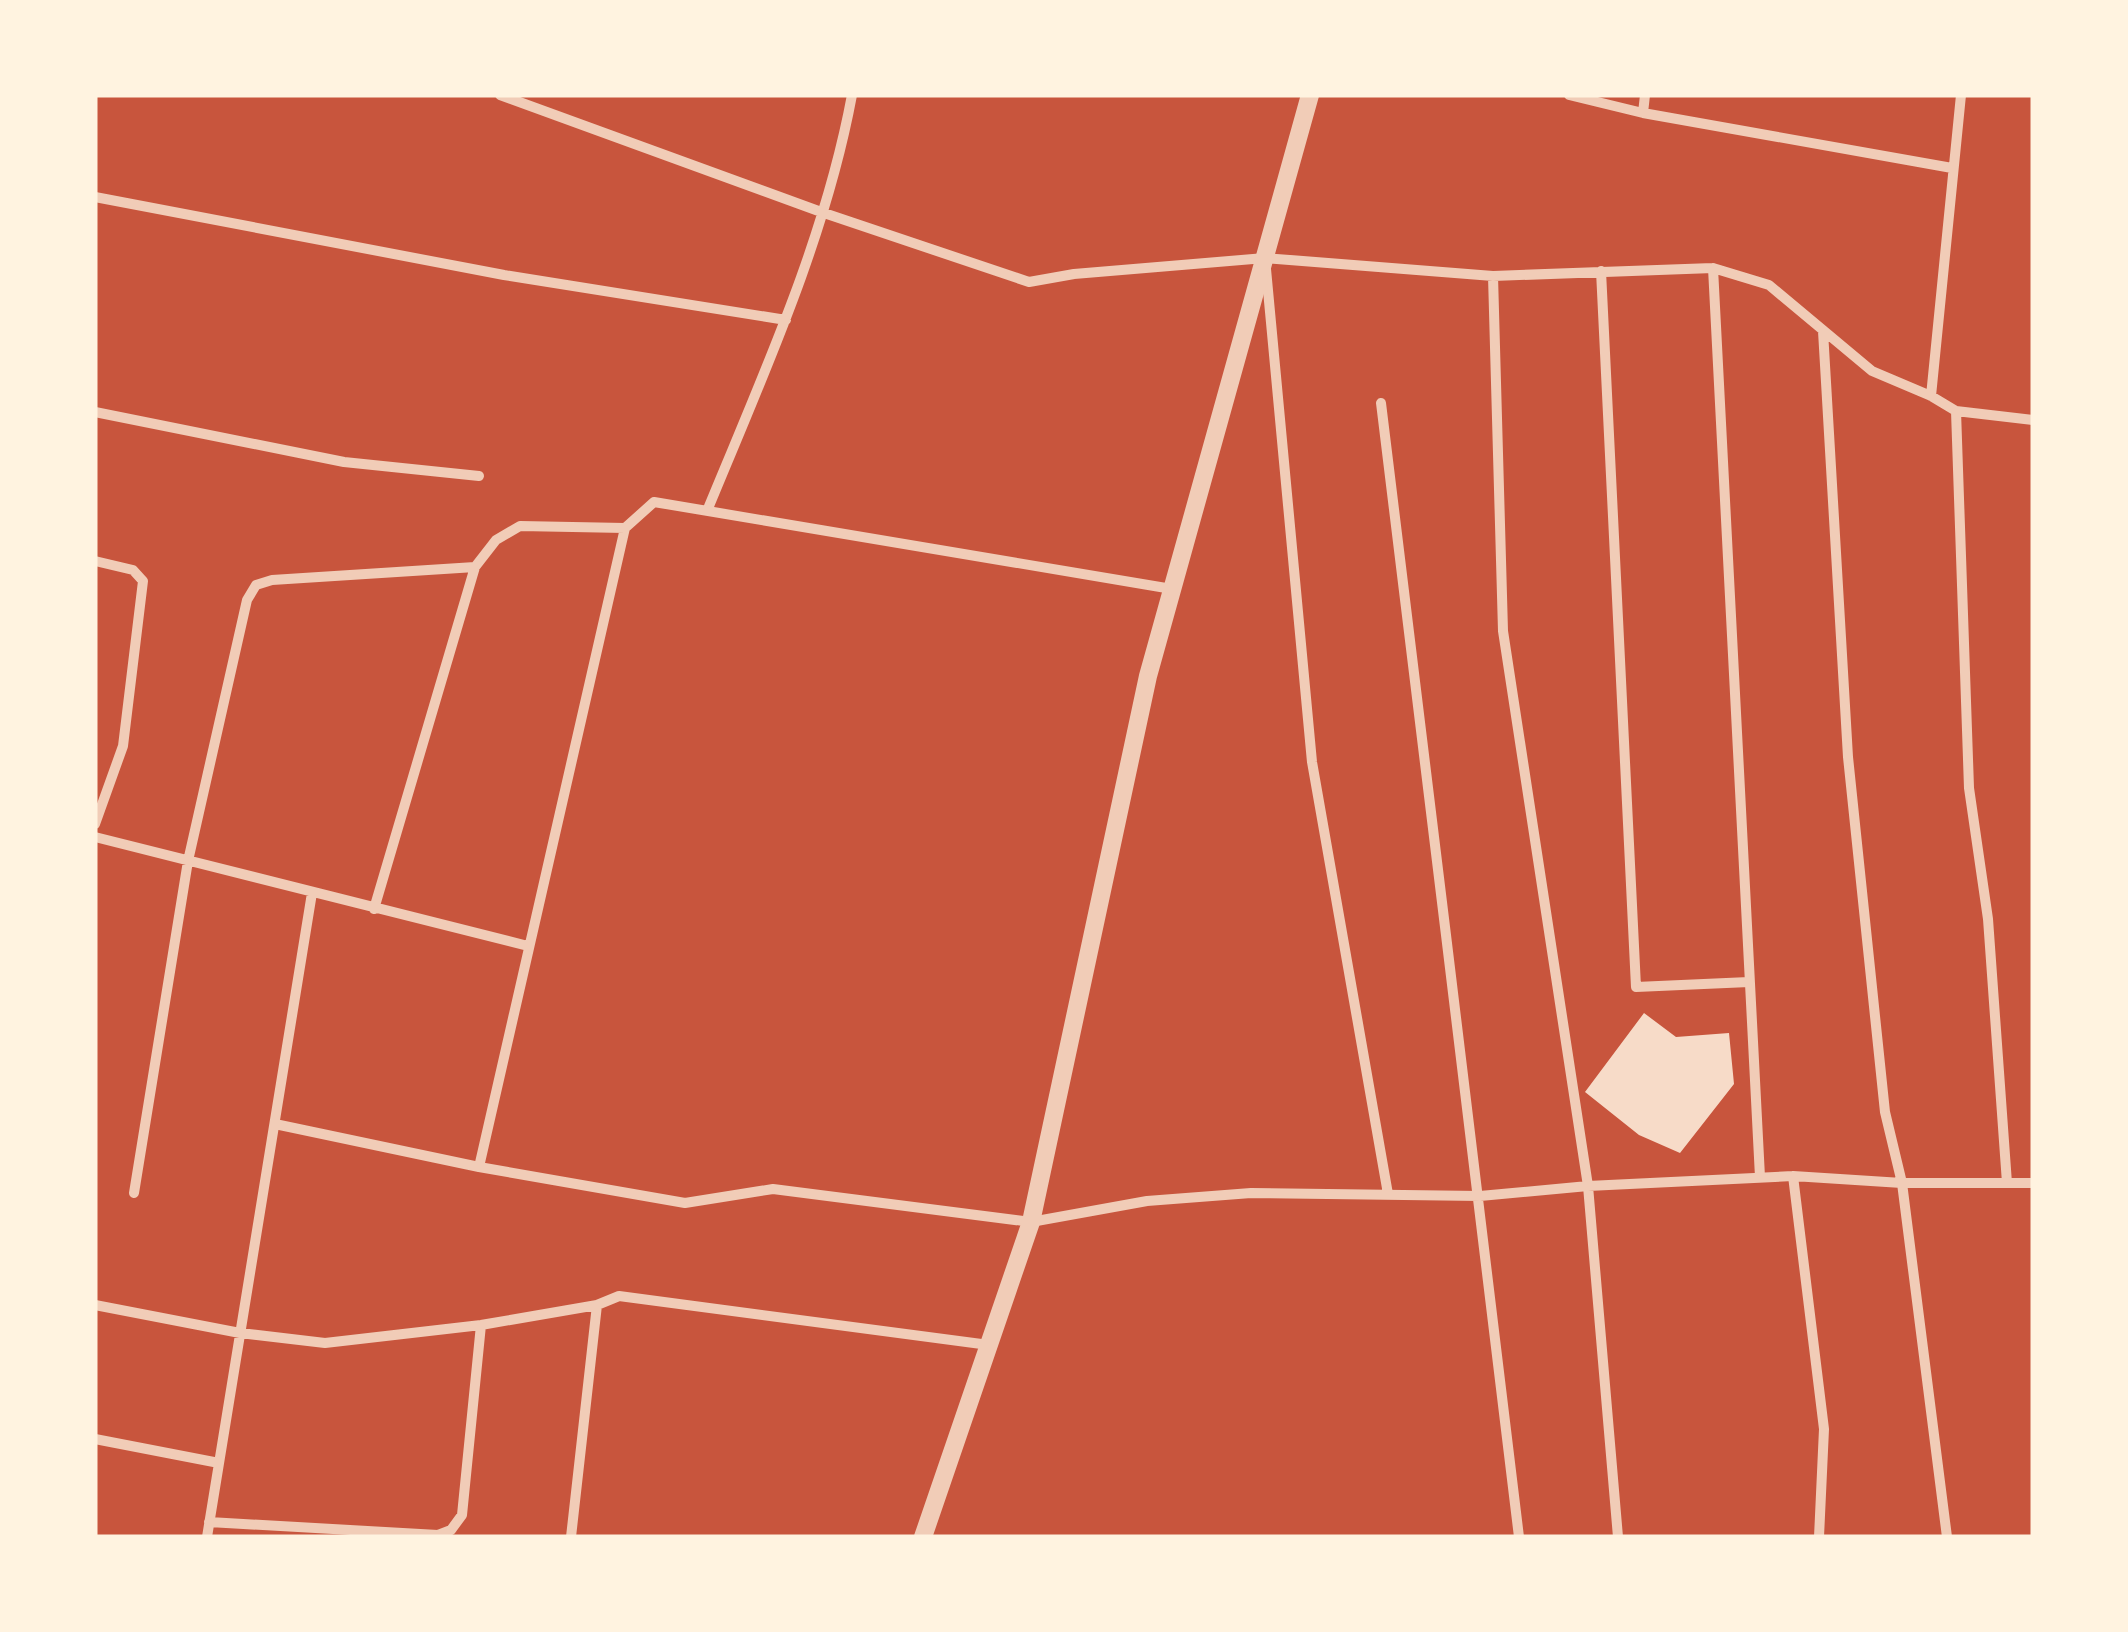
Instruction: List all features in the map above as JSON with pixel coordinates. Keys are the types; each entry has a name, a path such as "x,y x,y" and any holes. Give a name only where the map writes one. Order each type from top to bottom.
{"street":[{"path":"500,95 1029,282 1074,274 1264,258 1493,276 1713,268 1770,284 1872,371 1956,411 2033,420"},
{"path":"707,511 786,320 824,212 852,95"},
{"path":"924,1537 1031,1222 1148,676 1310,95"},
{"path":"1569,95 1644,113 1952,168"},
{"path":"1644,113 1645,95"},
{"path":"1931,396 1961,95"},
{"path":"95,197 504,275 786,320"},
{"path":"1264,258 1312,762 1388,1194"},
{"path":"1713,268 1760,1178"},
{"path":"1601,271 1636,987 1749,982"},
{"path":"1493,276 1503,631 1588,1186 1618,1537"},
{"path":"1823,331 1848,756 1884,1112 1902,1182 1947,1537"},
{"path":"1381,403 1519,1537"},
{"path":"1956,411 1969,788 1988,919 2007,1183"},
{"path":"95,412 344,462 479,476"},
{"path":"479,1167 624,528 654,502 1172,589"},
{"path":"374,909 475,567 496,540 520,526 624,528"},
{"path":"95,561 133,570 142,581 123,746 95,824"},
{"path":"134,1192 188,860 247,600 256,584 272,580 475,567"},
{"path":"95,837 528,946"},
{"path":"207,1537 312,893"},
{"path":"275,1124 479,1167 685,1203 773,1189 1031,1222 1147,1202 1251,1193 1480,1196 1588,1186 1794,1176 2033,1183"},
{"path":"1794,1176 1824,1428 1819,1537"},
{"path":"95,1306 240,1333 326,1343 481,1325 597,1305 619,1296 990,1345"},
{"path":"571,1537 597,1305"},
{"path":"210,1522 438,1534 450,1530 462,1515 481,1325"},
{"path":"95,1439 219,1463"}],"building":[{"path":"1644,1013 1676,1037 1729,1033 1734,1084 1680,1153 1639,1135 1585,1092"}]}
